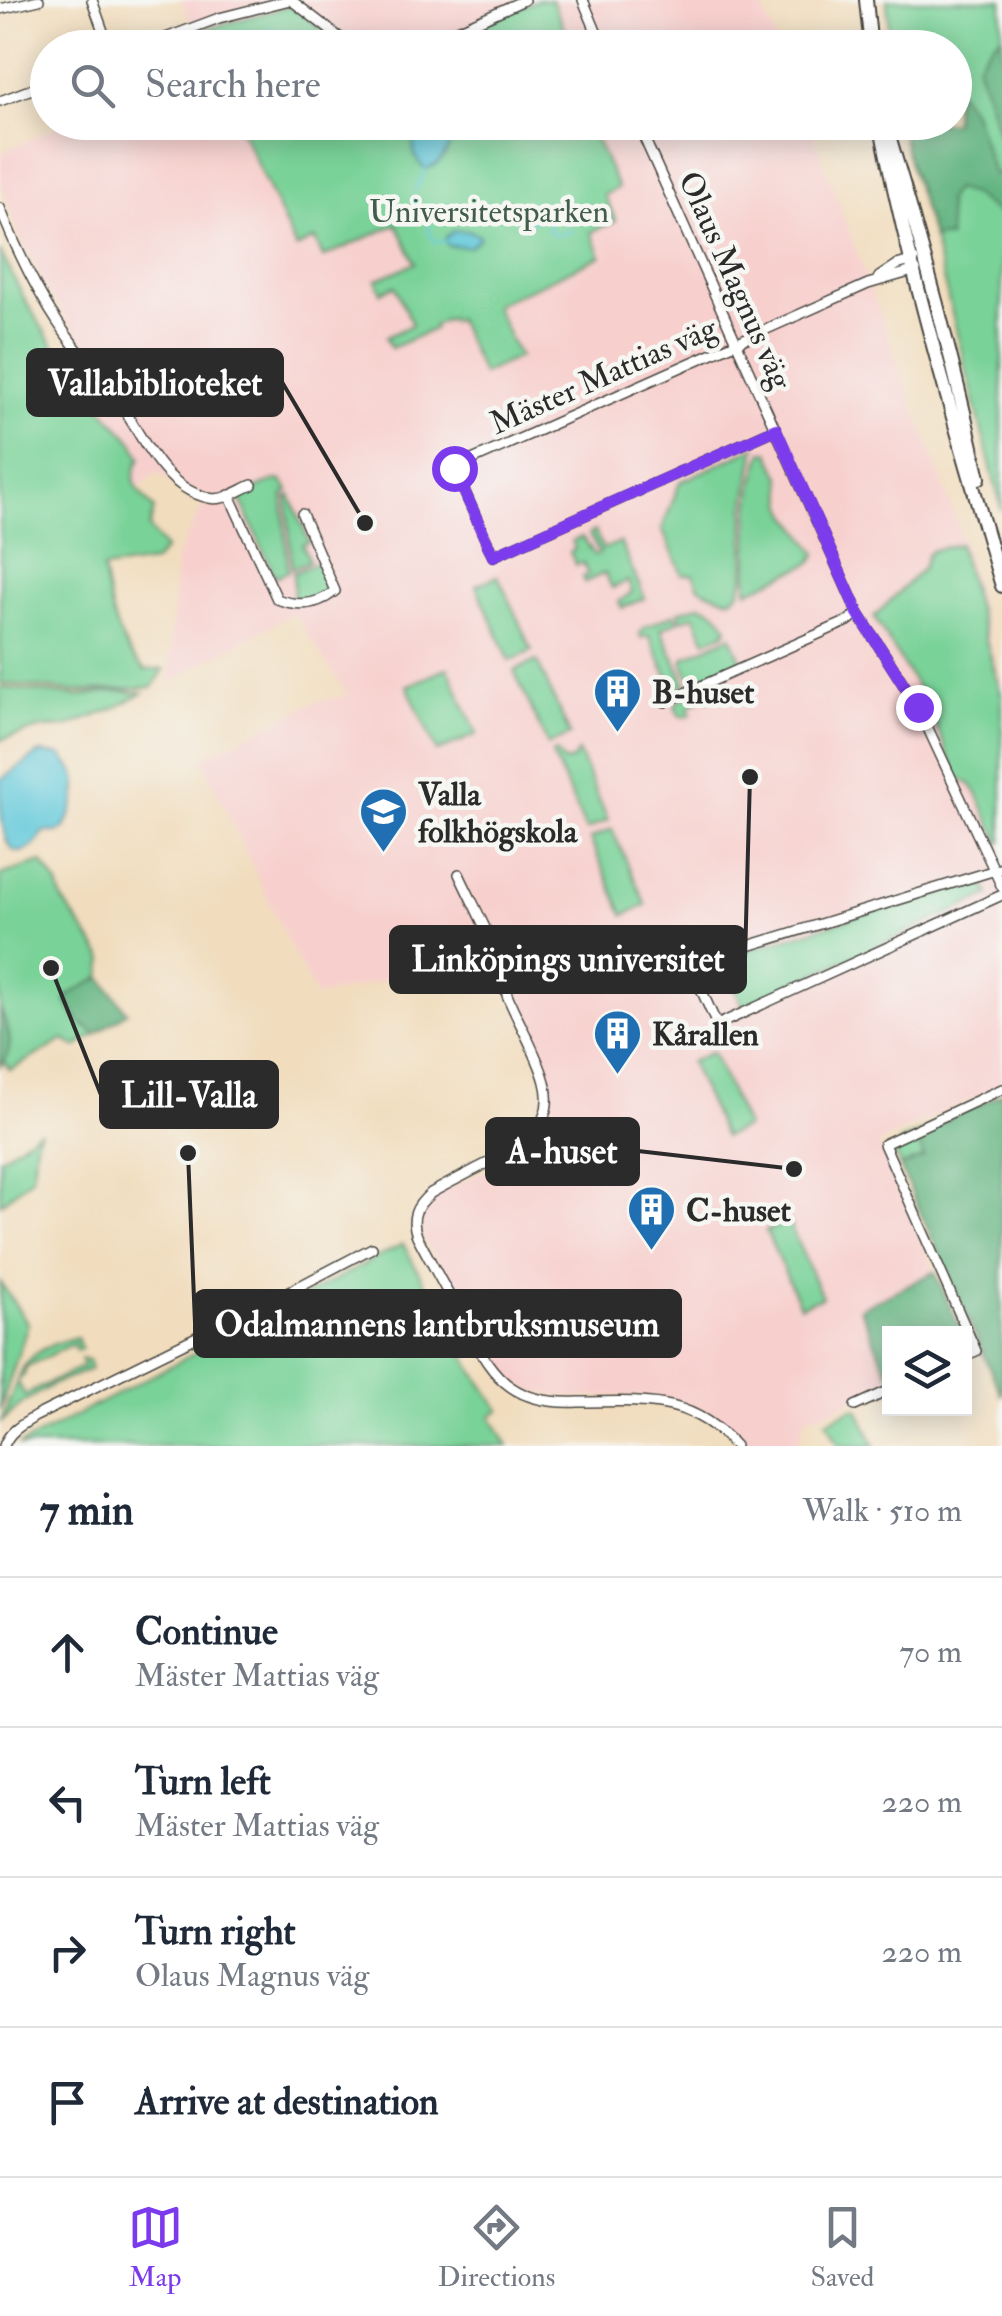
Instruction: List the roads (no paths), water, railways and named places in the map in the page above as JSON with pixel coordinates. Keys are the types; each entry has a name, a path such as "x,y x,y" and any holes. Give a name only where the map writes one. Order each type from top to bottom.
{"main road":[{"path":"866,0 869,30"},
{"path":"888,140 952,416 1002,586"}],"street":[{"path":"0,9 39,0"},
{"path":"92,0 103,30"},
{"path":"188,30 291,0 330,30"},
{"path":"458,30 524,0"},
{"path":"583,0 596,30"},
{"path":"0,101 30,90"},
{"name":"Olaus Magnus väg","path":"645,140 858,613 918,707 957,794 999,869 1002,887"},
{"path":"0,208 26,270 57,322 114,394 166,473 188,490 212,500 252,485"},
{"name":"Mäster Mattias väg","path":"776,429 493,556 454,468 868,284 897,265 919,264"},
{"path":"230,495 277,599 308,604 335,591 302,514"},
{"path":"665,702 848,621 858,613"},
{"path":"999,869 715,956 692,969 718,1025 1002,895"},
{"path":"460,874 545,1082 546,1102 541,1124 530,1138 423,1200 413,1220 417,1236 486,1360 510,1386 531,1397 555,1402 638,1402 680,1407 717,1427 735,1446"},
{"path":"965,1326 884,1144 1002,1088"},
{"path":"4,1446 14,1430 36,1416 372,1248"},
{"path":"855,1406 882,1394"}],"water":[{"path":"415,140 451,140 443,158 425,169 416,158"},
{"path":"454,231 469,231 479,235 479,239 469,247 449,246 446,237"},
{"path":"40,753 61,755 75,774 76,796 65,828 44,832 32,848 20,852 8,844 5,834 0,780"}],"waterway":[{"path":"267,30 274,30"},
{"path":"415,189 425,168"},
{"path":"413,197 427,217 435,242 448,241"},
{"path":"521,222 546,217 550,221 548,230 556,235 572,231"}],"place":[{"name":"Vallabiblioteket","path":"365,523"},
{"name":"B-huset","path":"617,734"},
{"name":"Linköpings universitet","path":"750,777"},
{"name":"Valla folkhögskola","path":"383,854"},
{"name":"Lill-Valla","path":"51,968"},
{"name":"Kårallen","path":"617,1076"},
{"name":"Odalmannens lantbruksmuseum","path":"188,1153"},
{"name":"A-huset","path":"794,1169"},
{"name":"C-huset","path":"651,1252"}],"park label":[{"name":"Universitetsparken","path":"489,211"}]}
